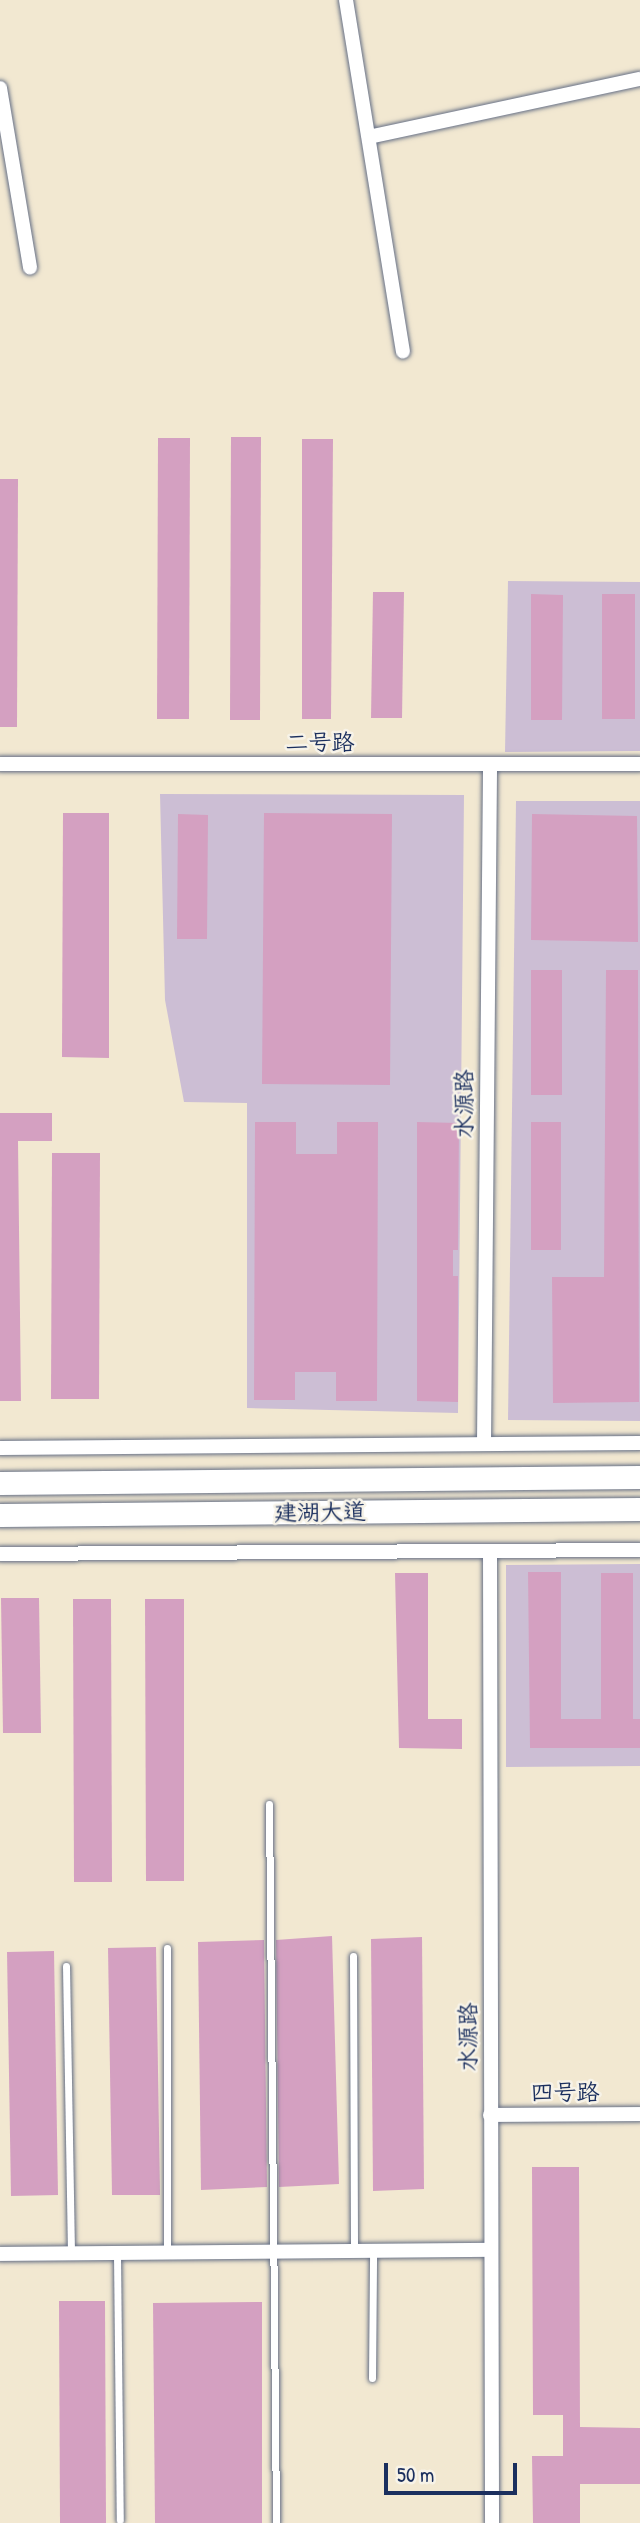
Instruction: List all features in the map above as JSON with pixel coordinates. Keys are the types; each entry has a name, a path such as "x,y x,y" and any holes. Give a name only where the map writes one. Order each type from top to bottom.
{"main road":[{"name":"建湖大道","path":"0,1483 640,1477"},
{"name":"建湖大道","path":"0,1515 640,1509"}],"street":[{"path":"346,0 402,351"},
{"path":"369,137 640,79"},
{"path":"0,88 30,268"},
{"name":"二号路","path":"0,764 640,764"},
{"name":"水源路","path":"484,1444 490,765"},
{"path":"0,1448 640,1443"},
{"path":"0,1553 640,1550"},
{"name":"水源路","path":"490,1552 492,2523"},
{"name":"四号路","path":"491,2115 640,2114"},
{"path":"0,2254 491,2249"}],"lane":[{"path":"269,1804 276,2523"},
{"path":"167,1948 167,2252"},
{"path":"353,1956 354,2251"},
{"path":"66,1966 71,2253"},
{"path":"372,2378 373,2251"},
{"path":"117,2253 120,2520"}],"shaded area":[{"path":"508,581 640,582 640,751 505,752"},
{"path":"160,794 464,795 458,1413 247,1408 247,1103 184,1102 165,1000"},
{"path":"516,801 640,801 640,1421 508,1420"},
{"path":"640,1564 640,1766 506,1767 506,1565"}],"building":[{"path":"231,437 261,437 260,720 230,720"},
{"path":"158,438 190,438 189,719 157,719"},
{"path":"302,439 333,439 331,719 302,719"},
{"path":"0,479 18,479 17,727 0,727"},
{"path":"373,592 404,592 402,718 371,718"},
{"path":"531,594 563,595 562,720 531,720"},
{"path":"602,594 635,594 635,719 602,719"},
{"path":"63,813 109,813 109,1058 62,1057"},
{"path":"264,813 392,814 390,1085 262,1084"},
{"path":"178,814 208,815 207,939 177,939"},
{"path":"532,814 637,816 638,942 531,940"},
{"path":"531,970 562,970 562,1095 531,1095"},
{"path":"606,970 638,970 639,1402 553,1403 552,1277 604,1277"},
{"path":"0,1113 52,1113 52,1141 18,1141 21,1401 0,1401"},
{"path":"255,1122 296,1122 296,1154 337,1154 337,1122 378,1122 377,1401 336,1401 336,1372 295,1372 295,1400 254,1400"},
{"path":"417,1122 459,1123 458,1250 453,1250 453,1276 458,1276 458,1402 417,1401"},
{"path":"531,1122 561,1122 561,1250 531,1250"},
{"path":"52,1153 100,1153 99,1399 51,1399"},
{"path":"528,1572 561,1572 561,1719 601,1719 601,1573 633,1573 633,1719 640,1719 640,1748 530,1748"},
{"path":"395,1573 428,1573 428,1719 462,1719 462,1749 399,1748"},
{"path":"1,1598 39,1598 41,1733 3,1733"},
{"path":"73,1599 111,1599 112,1882 74,1882"},
{"path":"145,1599 184,1599 184,1881 146,1881"},
{"path":"332,1936 339,2184 279,2187 276,1940"},
{"path":"422,1937 424,2189 373,2191 371,1939"},
{"path":"264,1940 267,2187 201,2190 198,1942"},
{"path":"156,1947 160,2195 112,2195 108,1948"},
{"path":"54,1951 58,2195 11,2196 7,1952"},
{"path":"532,2167 579,2167 580,2427 640,2428 640,2484 580,2484 580,2523 533,2523 532,2456 563,2456 563,2415 533,2415"},
{"path":"59,2301 105,2301 106,2523 60,2523"},
{"path":"262,2302 262,2523 155,2523 153,2303"}]}
